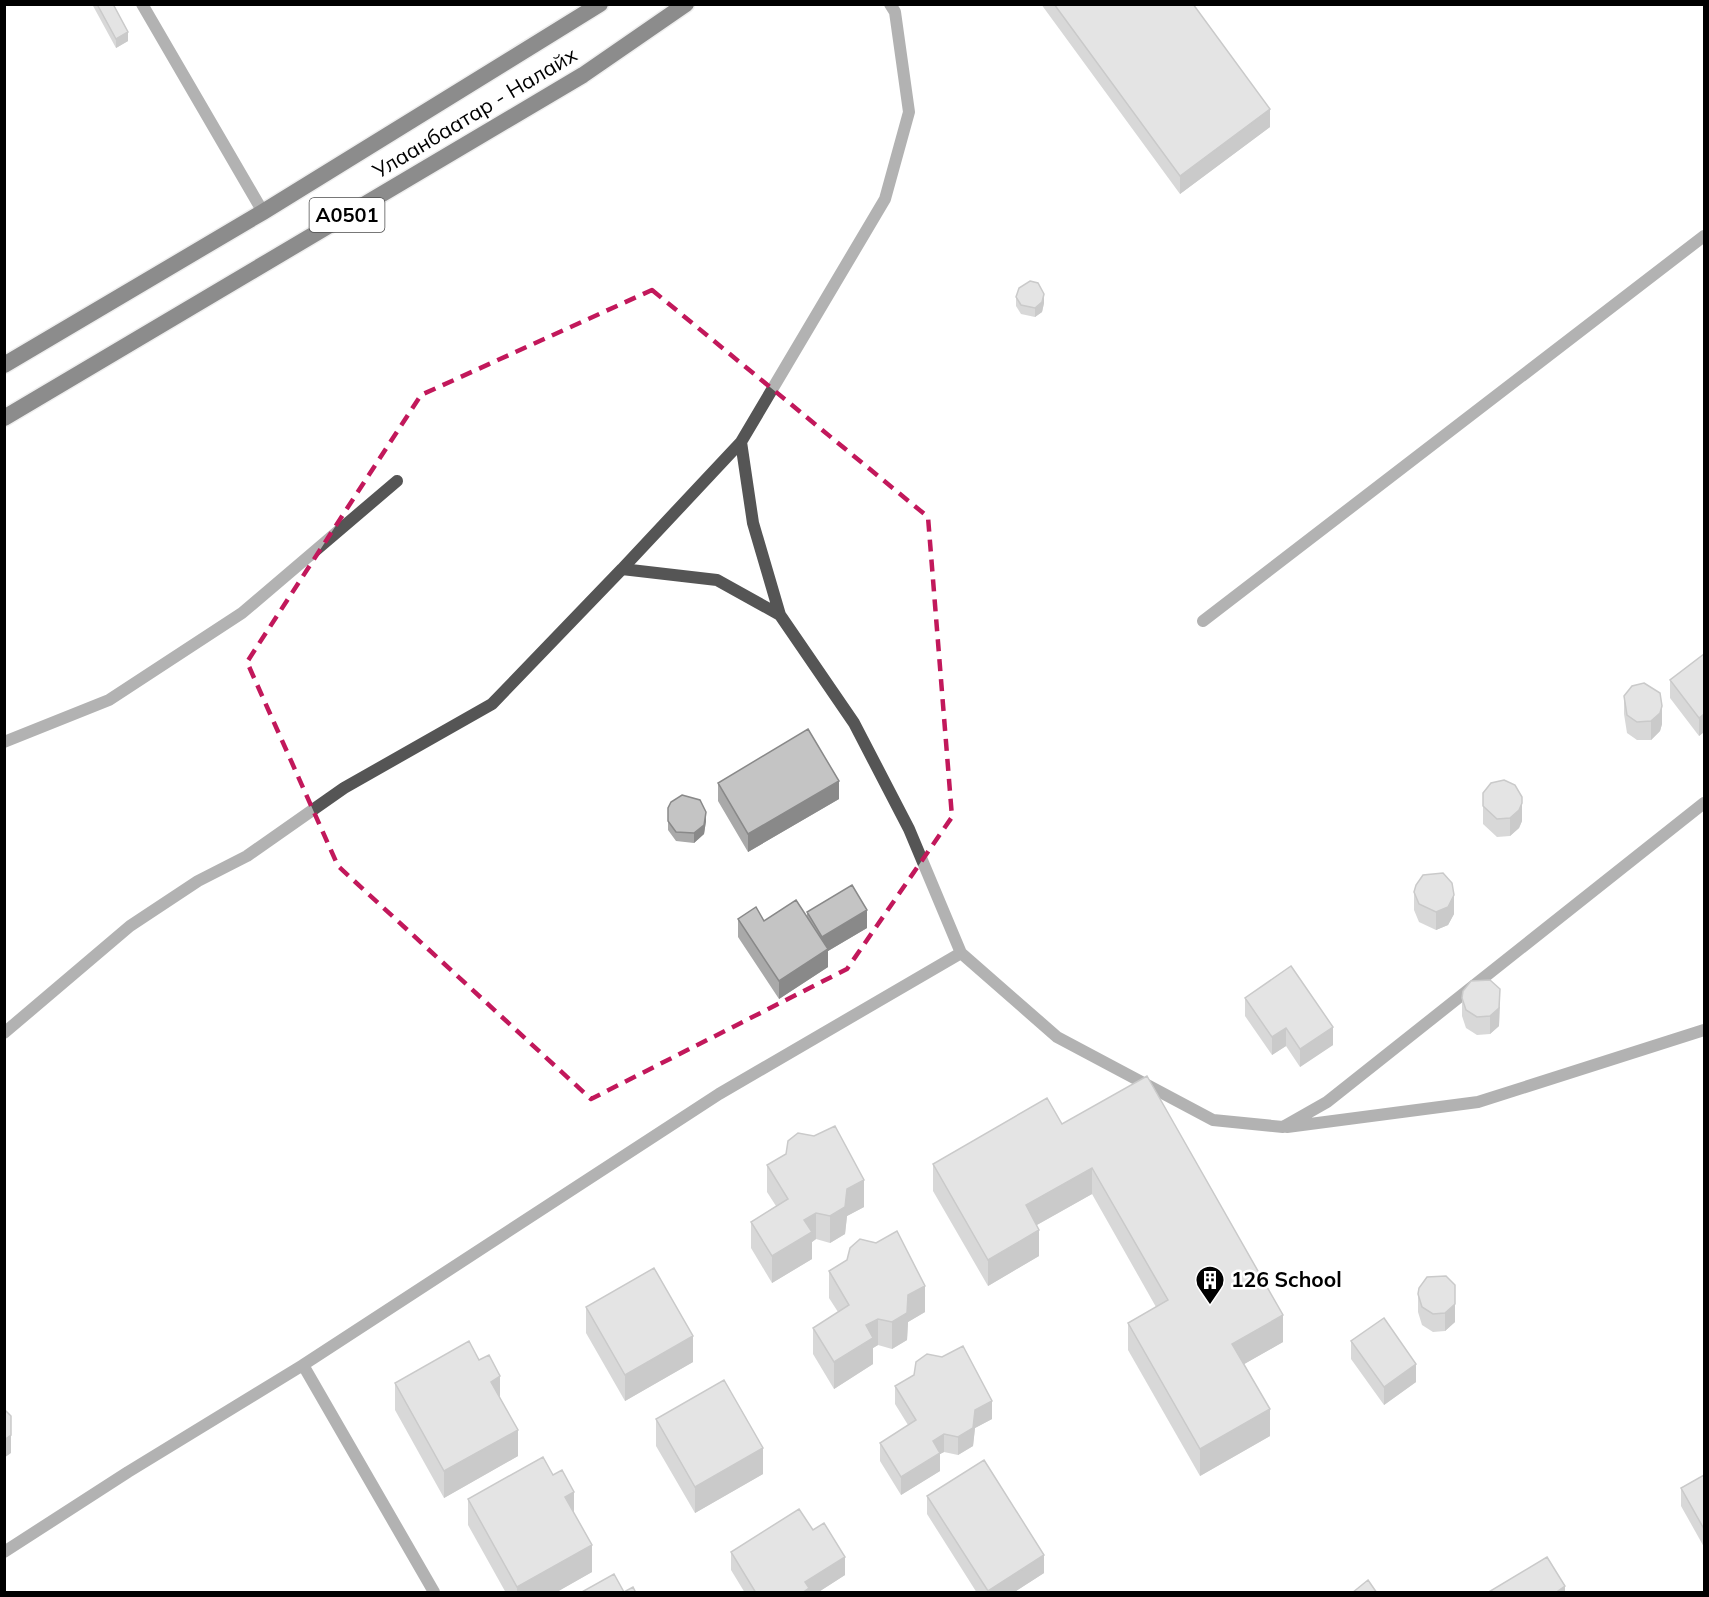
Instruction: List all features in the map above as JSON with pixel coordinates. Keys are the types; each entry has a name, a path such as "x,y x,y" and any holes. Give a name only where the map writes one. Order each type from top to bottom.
{"highway":[{"name":"Улаанбаатар - Налайх","path":"4,365 263,212 600,4"},
{"name":"Улаанбаатар - Налайх","path":"4,418 583,75 686,4"}],"street":[{"path":"142,4 263,212"},
{"path":"4,1033 130,926 198,881 247,856 344,788 492,704 741,442 885,199 909,111 895,12 890,4"},
{"path":"1203,621 1704,236"},
{"path":"741,442 753,523 780,615 854,723 909,829 961,953 1057,1037 1213,1120 1283,1127 1478,1102 1704,1030"},
{"path":"4,742 109,700 233,619 397,481"},
{"path":"622,569 717,580 780,615"},
{"path":"1283,1127 1327,1102 1704,803"},
{"path":"4,1552 128,1472 303,1365 719,1094 961,953"},
{"path":"303,1365 434,1593"}],"highlighted area":[{"path":"652,290 928,517 952,817 847,969 591,1099 338,866 247,662 421,395"}],"building":[{"path":"97,4 113,4 128,32 116,39"},
{"path":"1054,4 1193,4 1270,109 1180,176"},
{"path":"1030,281 1038,283 1044,294 1042,302 1035,308 1021,305 1016,297 1019,288"},
{"path":"1704,654 1704,714 1699,718 1670,680"},
{"path":"1644,683 1660,693 1662,706 1660,713 1651,721 1637,722 1627,715 1624,696 1632,686"},
{"path":"808,729 839,781 748,834 718,783"},
{"path":"1504,780 1515,785 1522,797 1522,803 1519,810 1510,818 1497,819 1483,806 1483,793 1491,783"},
{"path":"682,795 700,800 706,812 704,825 694,833 676,832 668,821 668,808 671,802"},
{"path":"1443,873 1452,883 1454,895 1448,907 1436,912 1419,904 1414,892 1423,875"},
{"path":"852,885 867,910 822,937 807,912"},
{"path":"796,900 828,949 779,981 738,919 756,907 764,921"},
{"path":"1291,966 1333,1027 1300,1049 1286,1028 1272,1037 1245,998"},
{"path":"1490,980 1500,989 1499,1008 1490,1016 1477,1017 1466,1010 1462,998 1463,991 1471,981"},
{"name":"126 School","path":"1147,1076 1283,1315 1232,1344 1270,1409 1200,1449 1128,1323 1168,1300 1092,1168 1026,1205 1039,1230 988,1260 933,1164 1047,1098 1062,1124"},
{"path":"835,1126 864,1180 847,1189 845,1207 830,1216 816,1213 804,1220 812,1232 772,1256 751,1222 788,1199 767,1165 786,1154 788,1141 798,1133 814,1136"},
{"path":"897,1231 925,1286 908,1295 907,1313 892,1322 878,1319 866,1325 873,1338 834,1362 813,1328 849,1305 829,1271 847,1260 850,1248 860,1239 876,1243"},
{"path":"654,1268 693,1336 625,1375 586,1307"},
{"path":"1446,1276 1455,1285 1455,1304 1445,1313 1433,1314 1422,1307 1418,1294 1419,1288 1427,1277"},
{"path":"1384,1318 1416,1364 1384,1387 1351,1341"},
{"path":"469,1341 479,1360 489,1355 500,1376 491,1382 518,1430 444,1471 395,1383"},
{"path":"963,1346 992,1401 975,1410 973,1428 958,1437 944,1434 933,1441 940,1453 901,1477 880,1443 916,1420 895,1386 914,1375 916,1362 927,1354 942,1357"},
{"path":"724,1380 763,1448 695,1487 656,1419"},
{"path":"4,1409 11,1416 11,1435 4,1440"},
{"path":"543,1457 553,1475 562,1470 574,1492 565,1497 592,1545 517,1587 468,1499"},
{"path":"984,1460 1044,1555 988,1591 927,1496"},
{"path":"1704,1475 1704,1529 1681,1488"},
{"path":"799,1509 813,1530 824,1523 845,1557 805,1582 809,1588 802,1593 756,1593 731,1552"},
{"path":"1547,1557 1565,1586 1555,1593 1487,1593"},
{"path":"614,1574 624,1592 633,1587 636,1593 580,1593"},
{"path":"1368,1580 1377,1593 1352,1593"}],"place":[{"name":"126 School","path":"1210,1306"}]}
